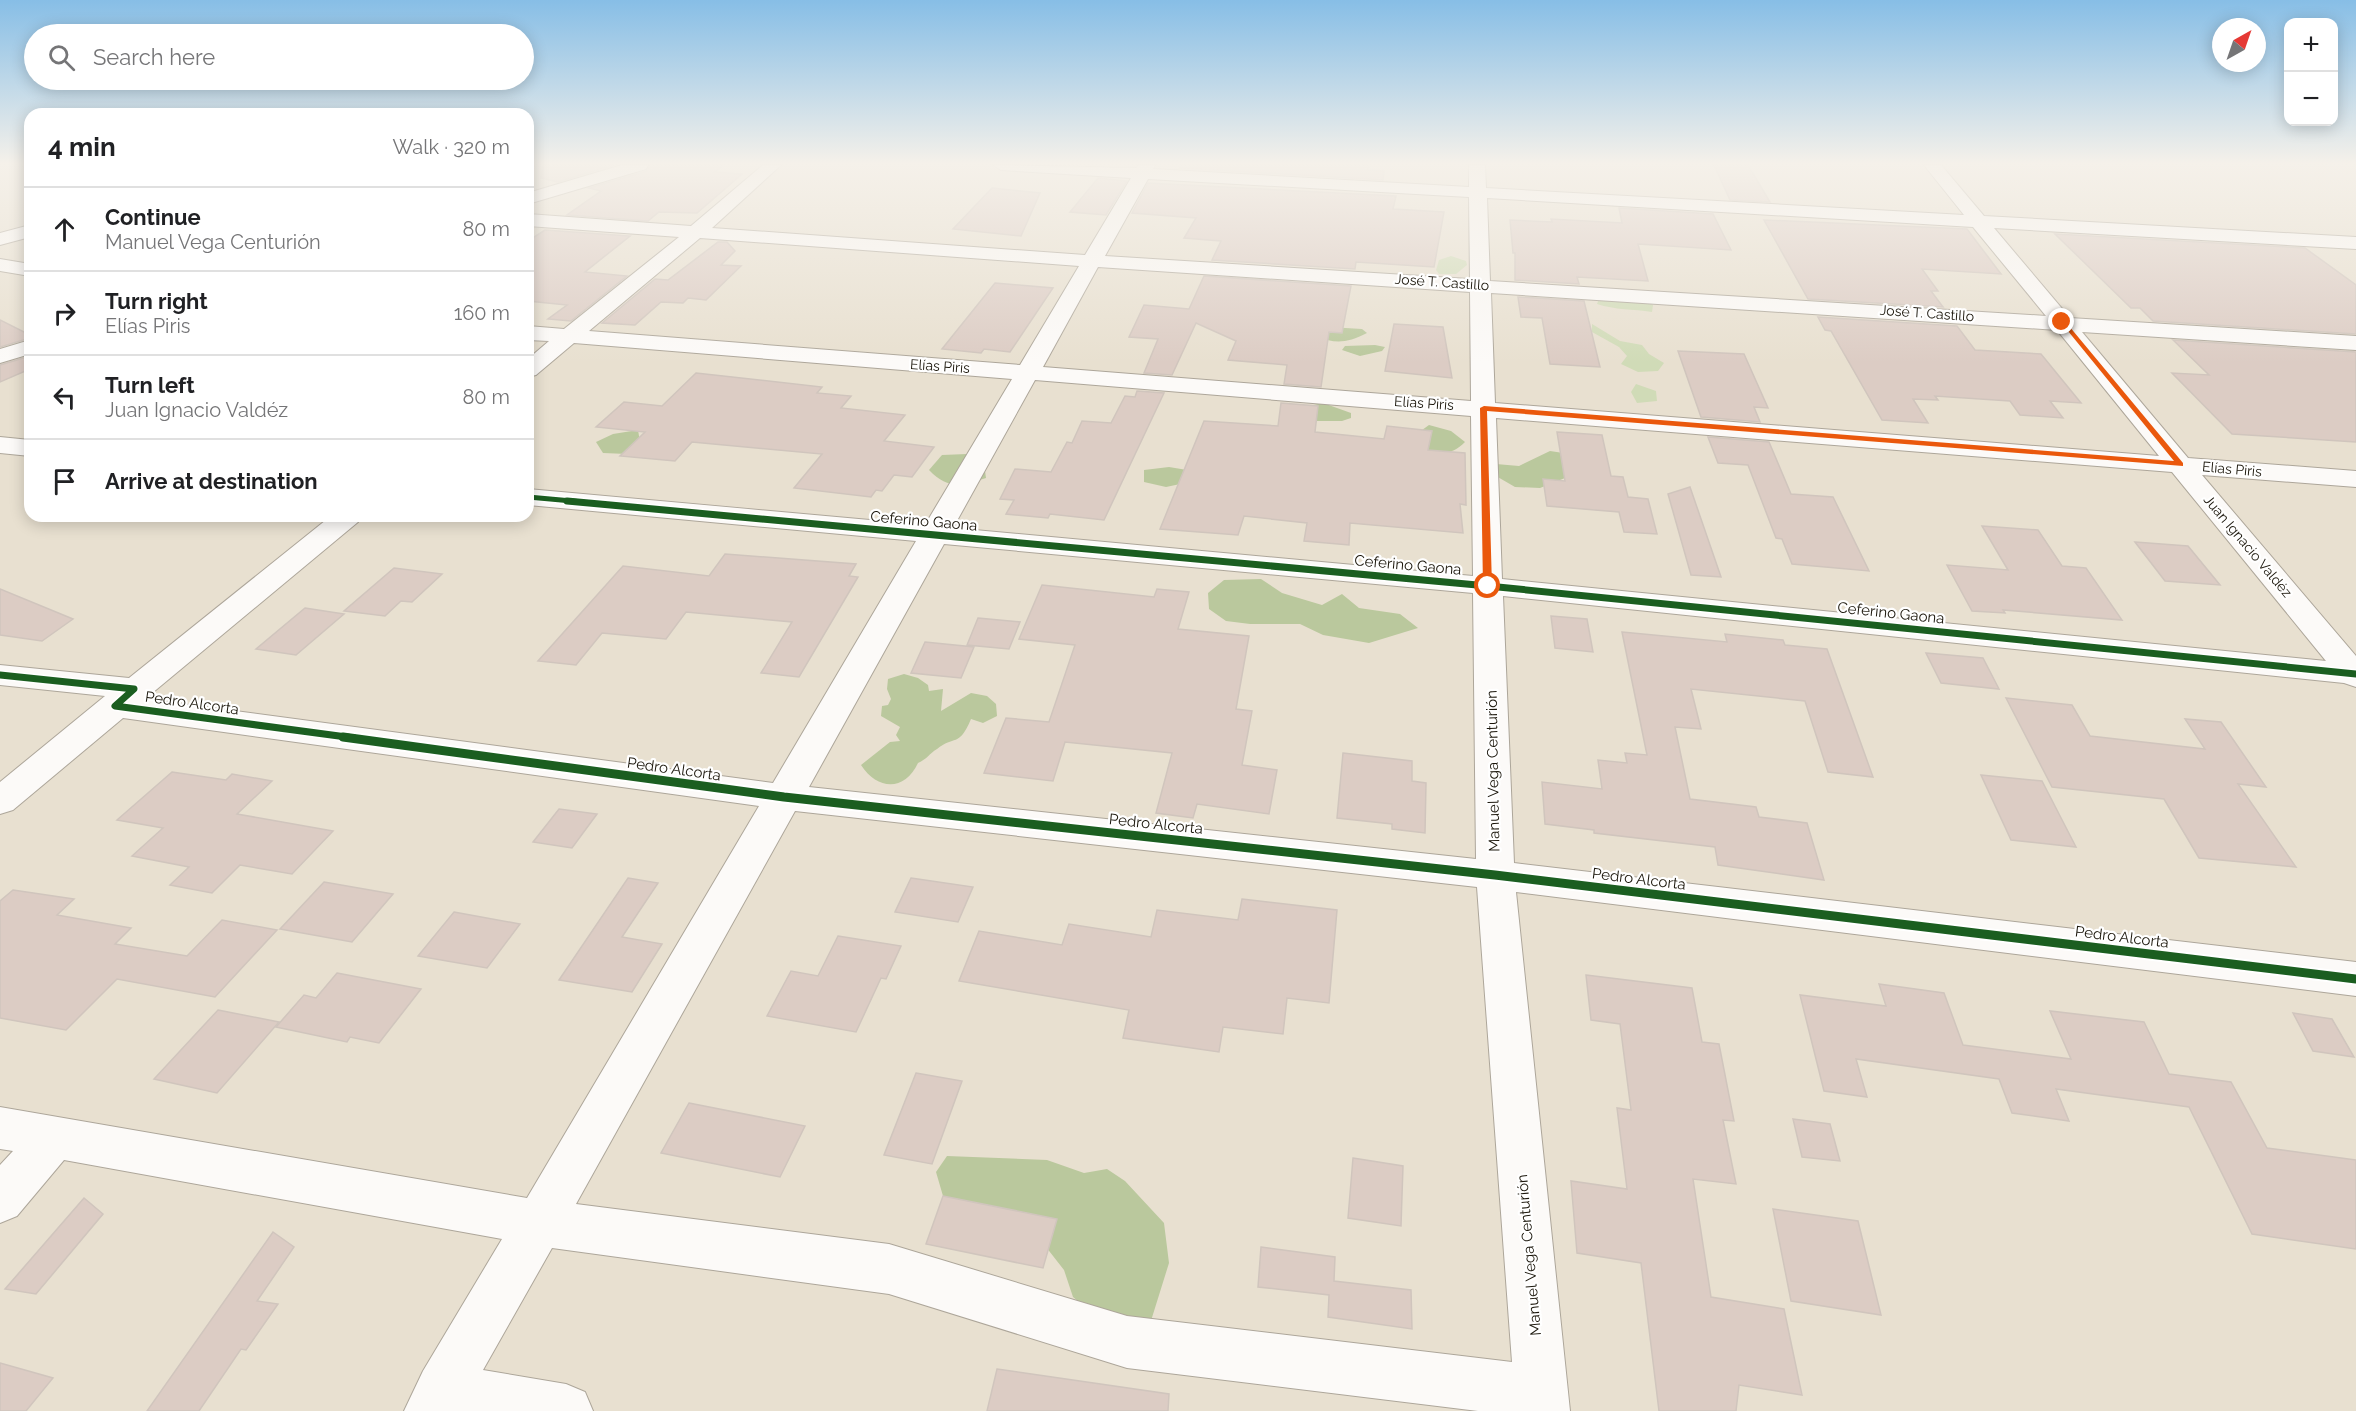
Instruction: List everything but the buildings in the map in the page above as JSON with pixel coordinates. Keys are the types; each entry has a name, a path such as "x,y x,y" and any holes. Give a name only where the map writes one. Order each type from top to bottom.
{"street":[{"name":"José T. Castillo","path":"680,231 1092,261 2062,322 2356,343"},
{"path":"566,1411 437,1401 1109,231"},
{"name":"Manuel Vega Centurión","path":"1479,231 1495,875 1542,1401"},
{"name":"Juan Ignacio Valdéz","path":"1985,231 2355,675"},
{"path":"2147,231 2356,243"},
{"path":"534,365 696,232"},
{"path":"0,239 24,233"},
{"path":"0,265 24,269"},
{"name":"Elías Piris","path":"534,334 2356,479"},
{"path":"0,356 24,349"},
{"path":"0,445 24,447"},
{"name":"Ceferino Gaona","path":"534,497 935,536 1488,586 2355,675"},
{"path":"0,801 341,522"},
{"name":"Pedro Alcorta","path":"0,675 134,689 115,706"},
{"name":"Pedro Alcorta","path":"115,706 784,797 1495,875 2356,980"},
{"path":"0,1128 540,1223 890,1269 1127,1342 1542,1401"},
{"path":"0,1200 53,1139"}],"green space":[{"path":"1451,256 1466,261 1467,265 1456,274 1439,274 1436,270 1439,260"},
{"path":"1600,296 1638,297 1653,305 1652,312 1597,304"},
{"path":"1592,324 1620,341 1642,345 1649,354 1664,363 1658,371 1638,372 1621,364 1627,356 1619,347 1592,332"},
{"path":"1296,325 1362,329 1367,333 1347,341 1330,341"},
{"path":"1345,346 1385,347 1382,351 1360,356 1342,350"},
{"path":"1636,384 1656,391 1657,401 1637,403 1631,392"},
{"path":"1323,403 1351,413 1351,418 1342,421 1311,421 1304,407"},
{"path":"1429,425 1451,431 1465,442 1454,450 1443,453 1418,446 1418,433"},
{"path":"638,430 640,442 627,454 603,453 596,442 613,434"},
{"path":"1550,451 1582,458 1610,472 1575,474 1540,488 1515,487 1496,476 1496,464 1519,466"},
{"path":"967,454 984,464 986,478 956,485 943,481 929,470 942,455"},
{"path":"1169,467 1193,471 1185,483 1166,487 1144,482 1144,470"},
{"path":"1261,579 1282,593 1322,605 1342,594 1359,608 1400,614 1418,628 1369,643 1323,635 1300,624 1250,624 1226,621 1209,609 1208,593 1224,580"},
{"path":"904,674 918,678 928,685 929,691 943,689 941,711 971,693 987,696 996,704 997,716 983,723 971,719 959,738 943,745 918,763 906,779 899,783 883,783 875,780 861,765 890,742 900,741 896,735 900,727 881,716 882,706 888,705 891,699 887,689 888,679"},
{"path":"947,1156 1047,1160 1084,1173 1107,1169 1125,1181 1164,1223 1169,1263 1150,1324 1104,1323 1073,1297 1064,1270 1046,1247 943,1196 936,1172"}],"cycle path":[{"path":"534,498 1488,586 2356,674"},
{"path":"0,675 134,689 115,706 784,797 1495,875 2356,979"}],"route":[{"path":"1488,586 1484,408 2180,464 2062,322"}]}
